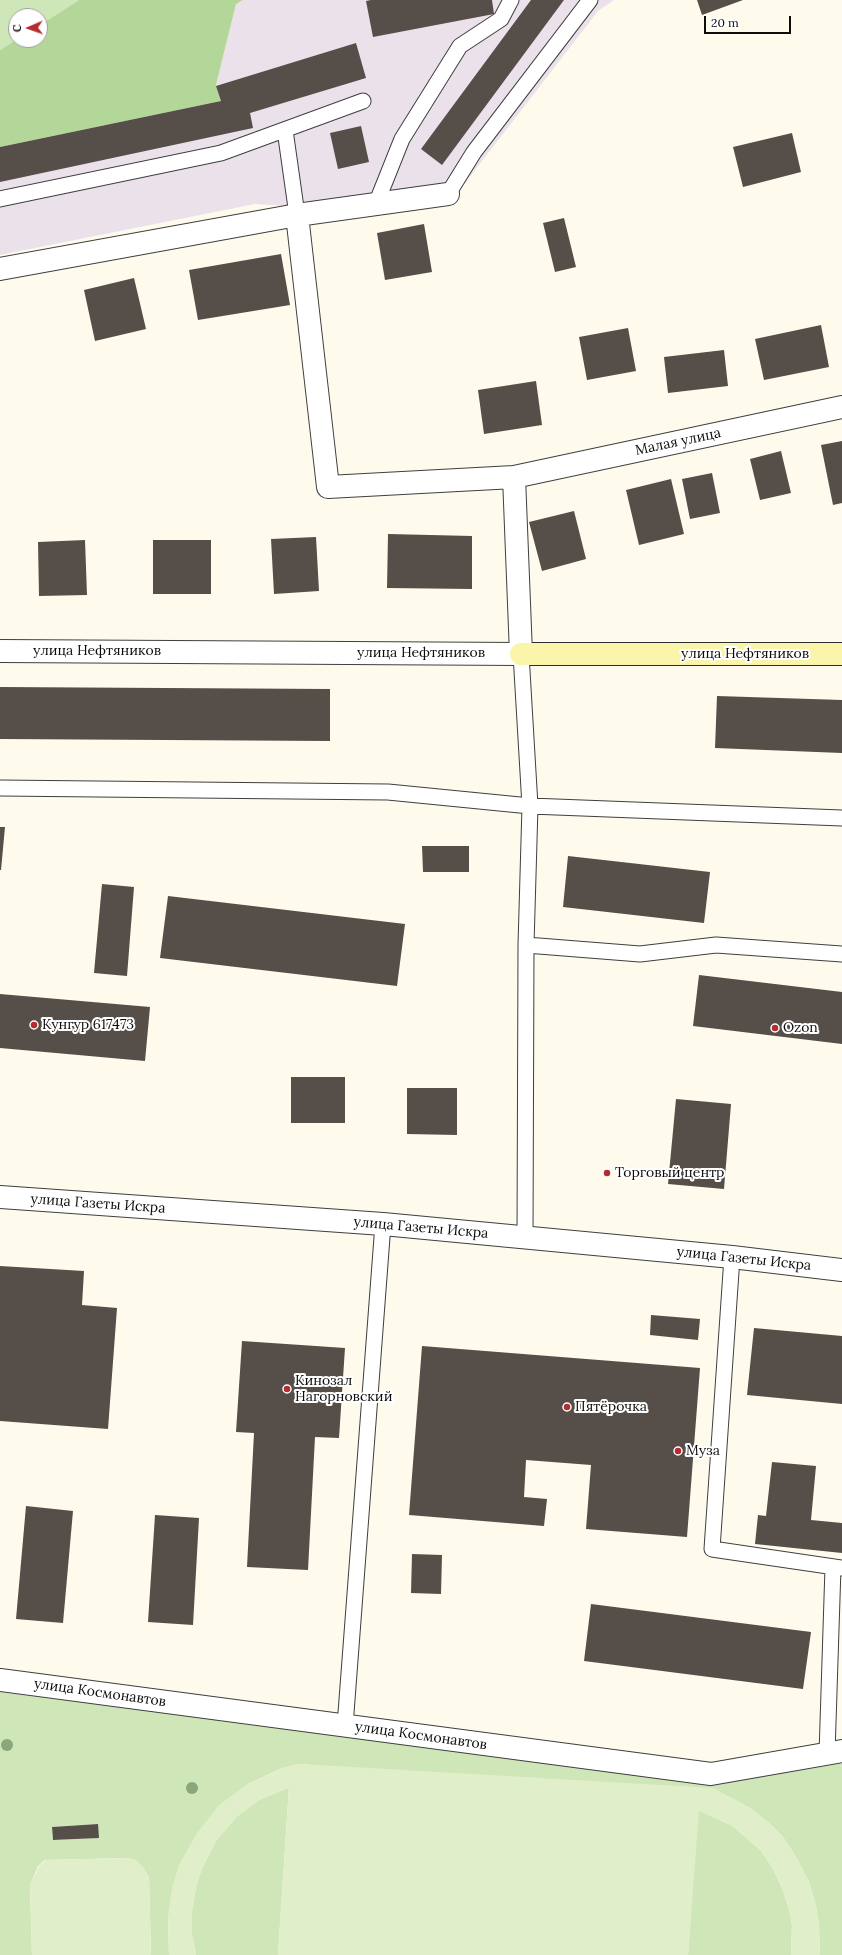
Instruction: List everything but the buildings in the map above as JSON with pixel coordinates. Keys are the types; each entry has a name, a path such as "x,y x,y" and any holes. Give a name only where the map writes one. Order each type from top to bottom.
{"street":[{"path":"0,269 297,215 448,194"},
{"name":"Малая улица","path":"297,215 328,486 514,477 842,407"},
{"path":"514,477 521,654"},
{"name":"улица Нефтяников","path":"0,651 842,654"},
{"name":"улица Газеты Искра","path":"0,1197 382,1224 732,1257 842,1270"},
{"name":"улица Космонавтов","path":"0,1680 711,1774 834,1752"}],"lane":[{"path":"376,204 402,138 460,46 501,19 511,0"},
{"path":"448,194 474,152 590,0"},
{"path":"0,199 221,153 363,101"},
{"path":"285,130 297,215"},
{"path":"521,654 530,806 526,945 525,1238"},
{"path":"0,788 388,792 530,806 842,818"},
{"path":"526,945 640,954 716,946 842,954"},
{"path":"345,1726 382,1224"},
{"path":"732,1257 712,1549 837,1567 834,1752"}],"shaded area":[{"path":"243,0 614,0 598,11 465,183 320,208 255,204 0,255 0,147 221,101 216,85 236,4"}],"green space":[{"path":"0,0 79,0 48,20 48,8 8,8 8,45 0,50"},
{"path":"79,0 243,0 236,4 216,85 221,101 0,147 0,50 8,45 8,48 48,48 48,20"},
{"path":"0,1692 714,1780 827,1762 842,1764 842,1955 820,1955 819,1926 816,1906 809,1882 796,1857 783,1837 769,1823 749,1807 300,1764 282,1768 248,1784 168,1917 169,1955 151,1955 149,1877 136,1860 126,1858 45,1860 38,1866 30,1885 32,1955 0,1955","holes":["97,1824 98,1838 53,1840 52,1827"]},
{"path":"300,1764 713,1788 749,1807 769,1823 783,1837 796,1857 809,1882 816,1906 819,1926 820,1955 791,1955 792,1925 789,1909 782,1888 772,1867 761,1851 733,1826 699,1811 688,1955 278,1955 289,1788 259,1800 236,1817 216,1841 202,1868 196,1887 192,1911 192,1934 196,1955 169,1955 168,1917 172,1888 179,1865 197,1833 220,1804 248,1784 282,1768"},
{"path":"289,1787 278,1955 196,1955 192,1934 192,1911 196,1887 202,1868 216,1841 236,1817 259,1800"},
{"path":"698,1810 733,1826 761,1851 772,1867 782,1888 789,1909 792,1925 791,1955 688,1955"},
{"path":"126,1858 136,1860 144,1868 149,1877 151,1955 32,1955 30,1885 39,1866 46,1860"}],"place":[{"name":"Кунгур 617473","path":"34,1025"},
{"name":"Ozon","path":"775,1028"},
{"name":"Торговый центр","path":"607,1173"},
{"name":"Кинозал Нагорновский","path":"287,1389"},
{"name":"Пятёрочка","path":"567,1407"},
{"name":"Муза","path":"678,1451"}]}
